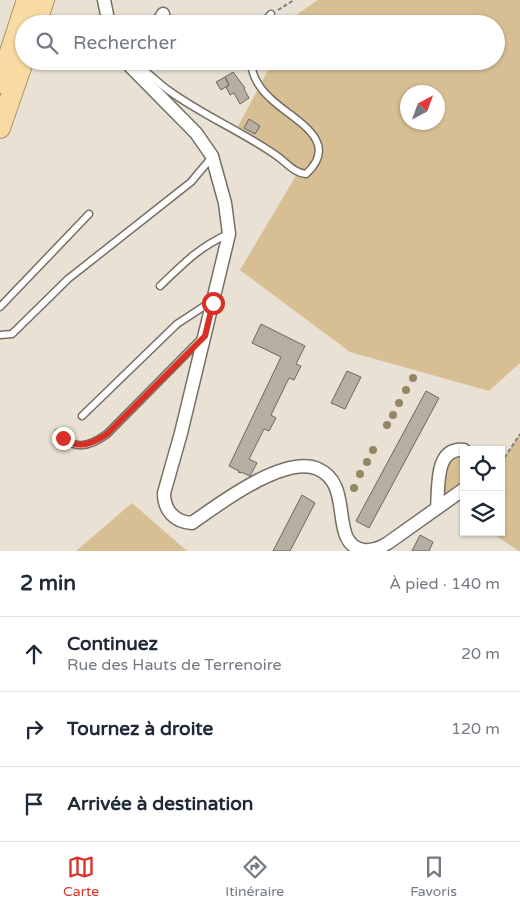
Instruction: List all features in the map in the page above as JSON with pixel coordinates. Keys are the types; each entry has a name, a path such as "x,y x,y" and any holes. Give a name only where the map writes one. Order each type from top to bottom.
{"highway":[{"path":"22,15 27,0"},
{"path":"39,15 44,0"},
{"path":"0,83 15,37"},
{"path":"0,128 20,70"}],"street":[{"path":"104,0 107,15"},
{"path":"135,70 196,133 212,156 225,203 229,234 205,336 164,493 164,502 171,515 184,523 192,523 229,496 276,472 297,466 309,466 319,469 334,482 338,490 344,532 347,540 352,546 370,551 380,548 461,491"},
{"path":"437,508 442,462 449,452 460,449"}],"lane":[{"path":"144,70 168,91 277,156 299,174 306,174 317,159 319,147 314,135 304,124 270,98 254,76 252,70"},
{"path":"0,335 12,334 68,279 191,182 212,156"},
{"path":"0,307 90,214"},
{"path":"160,286 192,255 215,240 229,234"},
{"path":"82,416 177,324 206,305 213,303"},
{"path":"58,433 68,442 79,445 88,445 98,440 107,434 205,336"}],"path":[{"path":"271,14 294,0"},
{"path":"505,457 520,434"}],"shaded area":[{"path":"318,0 520,0 520,363 489,391 350,352 240,270 297,174 234,134 268,70 505,70 505,15 298,15"},
{"path":"520,434 520,551 496,536 505,536 505,457"},
{"path":"460,456 460,486 444,497 444,467 448,458"},
{"path":"132,503 187,551 76,551"}],"building":[{"path":"233,72 245,88 249,98 240,104 234,93 230,95 226,87 229,85 225,77"},
{"path":"225,77 229,85 221,90 216,82"},
{"path":"249,119 260,126 255,134 244,128"},
{"path":"261,324 305,346 296,364 301,366 294,380 289,378 271,415 276,418 269,431 264,429 249,459 257,463 250,476 238,472 229,466 281,357 252,343"},
{"path":"347,371 361,377 345,409 331,403"},
{"path":"426,391 439,398 369,528 356,521"},
{"path":"302,495 315,503 290,551 273,551"},
{"path":"420,535 433,542 429,551 412,551"}],"route":[{"path":"63,438 68,442 88,445 107,434 205,336 213,303"}]}
